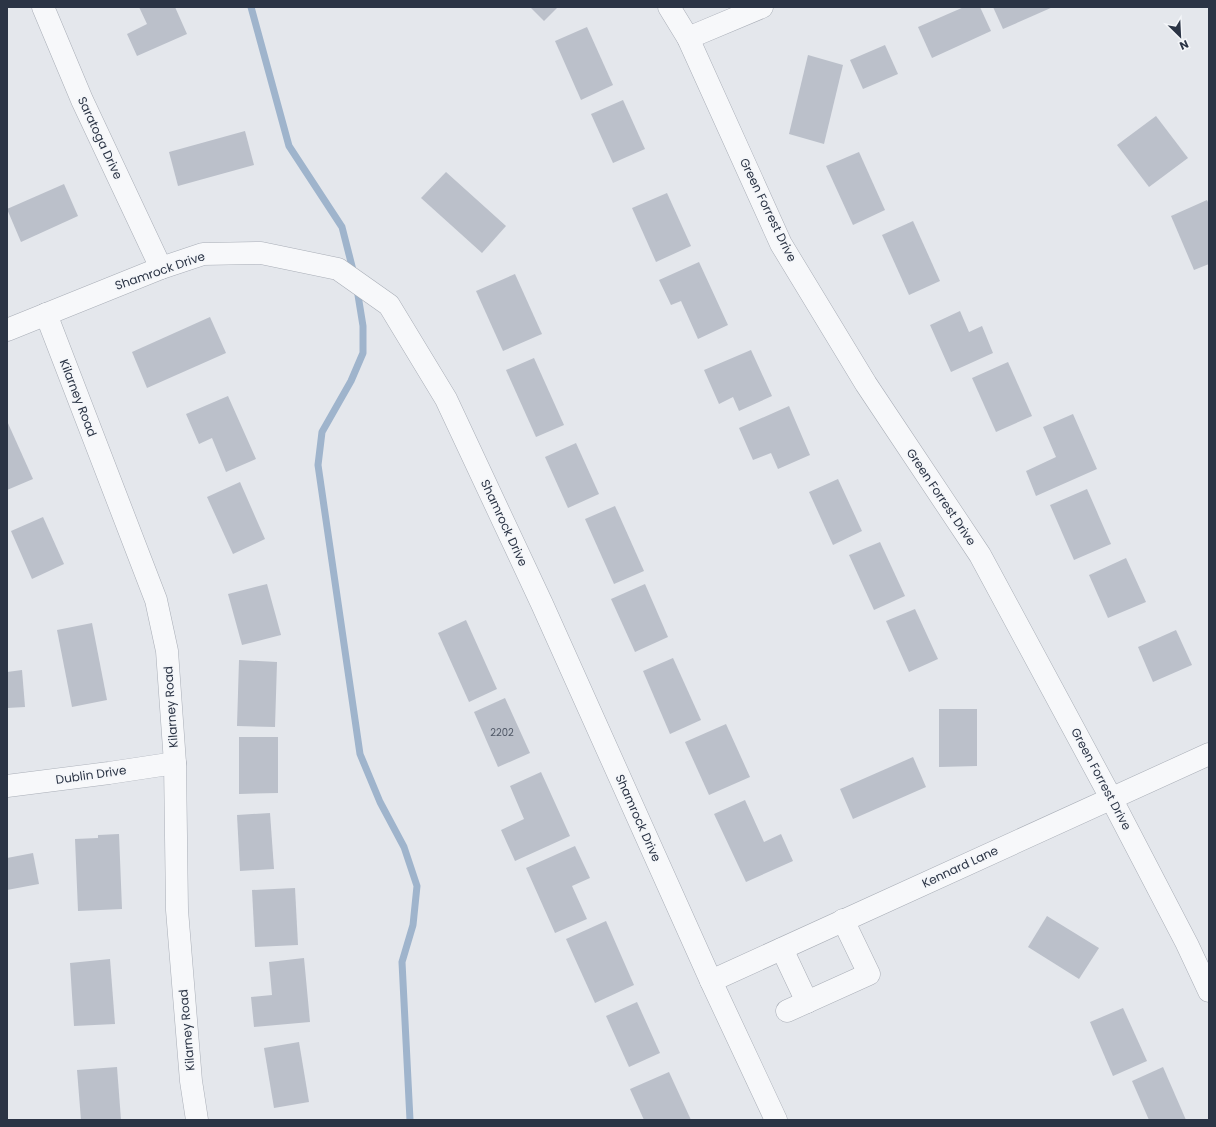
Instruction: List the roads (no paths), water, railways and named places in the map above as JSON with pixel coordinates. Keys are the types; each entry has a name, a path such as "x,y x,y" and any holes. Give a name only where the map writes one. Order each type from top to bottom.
{"street":[{"name":"Saratoga Drive","path":"43,7 82,100 162,268"},
{"name":"Green Forrest Drive","path":"669,7 688,38 781,244 866,384 980,555 1111,798 1187,944 1209,991"},
{"path":"688,38 762,7"},
{"name":"Shamrock Drive","path":"7,330 162,268 203,254 261,253 338,269 389,305 446,399 542,604 711,981 776,1120"},
{"name":"Kilarney Road","path":"46,314 156,600 167,651 175,763 177,910 191,1082 197,1120"},
{"name":"Kennard Lane","path":"711,981 1209,754"},
{"name":"Dublin Drive","path":"7,786 175,763"},
{"path":"787,1011 869,974 844,920"},
{"path":"782,949 807,1002"}],"waterway":[{"path":"251,7 289,146 342,227 354,274"},
{"path":"357,289 363,326 363,353 351,381 322,432 318,465 360,754 380,802 404,847 417,886 413,925 402,962 410,1120"}]}
